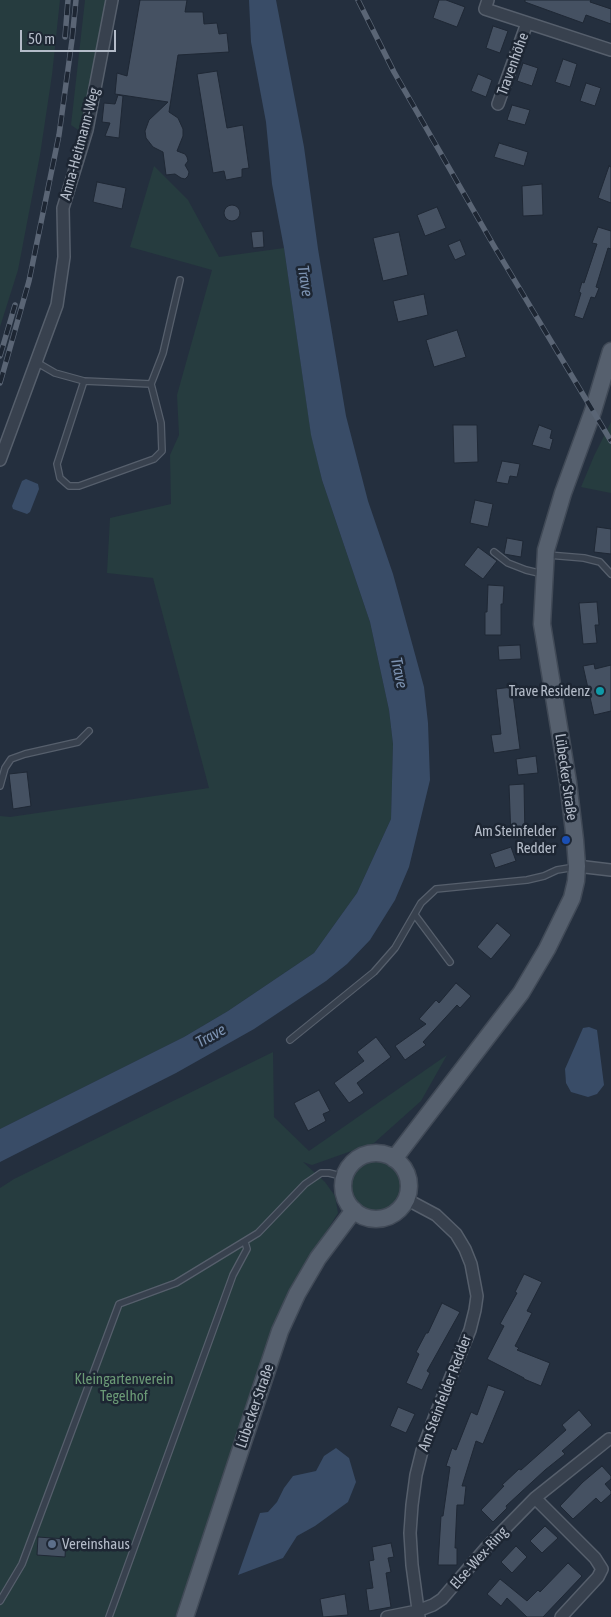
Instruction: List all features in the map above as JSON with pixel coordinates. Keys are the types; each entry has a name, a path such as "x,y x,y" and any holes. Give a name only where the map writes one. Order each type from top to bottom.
{"main road":[{"name":"Lübecker Straße","path":"394,1159 521,993 547,949 572,898 577,866 568,782 542,624 546,555 562,493 593,411 611,351"},
{"path":"382,1154 394,1159 402,1166 407,1176 409,1191 406,1199 397,1212 383,1218 362,1216 354,1210 344,1193 345,1177 354,1162 366,1155 382,1154"},
{"name":"Lübecker Straße","path":"185,1617 280,1332 297,1294 318,1258 354,1210"}],"street":[{"name":"Anna-Heitmann-Weg","path":"0,460 57,305 64,257 63,208 87,130 112,0"},
{"name":"Travenhöhe","path":"488,0 485,9 611,50"},
{"name":"Travenhöhe","path":"498,104 528,23"},
{"path":"577,866 611,870"},
{"name":"Am Steinfelder Redder","path":"406,1199 436,1215 456,1234 471,1264 476,1296 470,1330 426,1440 416,1475 410,1534 418,1614"},
{"name":"Else-Wex-Ring","path":"387,1617 418,1614 433,1606 449,1592 485,1549 535,1498 610,1438"},
{"path":"535,1498 595,1558 602,1568 598,1577 560,1617"}],"lane":[{"path":"84,381 57,464 60,478 69,486 78,486 154,460 162,451 161,423 151,384 163,353 180,280"},
{"path":"36,362 56,373 84,381 151,384"},
{"path":"494,552 508,563 517,567 545,574"},
{"path":"546,555 584,558 600,562 611,574"},
{"path":"0,786 5,768 11,759 78,742 89,731"},
{"path":"290,1040 374,972 395,948 421,903 436,889 527,880 544,876 557,870 577,866"},
{"path":"415,915 450,962"},
{"path":"0,1601 22,1564 119,1304 176,1283 245,1242 258,1233 305,1184 320,1173 345,1177"},
{"path":"109,1617 234,1275 247,1249 245,1242"}],"green space":[{"path":"0,0 60,0 52,75 40,155 18,270 0,327"},
{"path":"85,0 107,0 81,132 71,125"},
{"path":"154,166 188,200 219,257 284,248 311,433 322,480 370,622 389,710 393,744 391,819 357,893 314,953 228,1011 184,1037 0,1129 0,816 10,817 209,788 153,578 107,573 110,518 171,504 170,455 179,435 177,395 212,270 130,247"},
{"path":"611,422 611,493 581,487 594,456"},
{"name":"Kleingartenverein Tegelhof","path":"273,1052 274,1117 309,1151 447,1055 421,1101 374,1143 312,1165 303,1162 325,1182 335,1196 338,1213 312,1254 239,1436 175,1617 0,1617 0,1188 14,1179"},
{"path":"371,1162 381,1162 394,1169 401,1182 401,1192 394,1205 381,1212 371,1212 362,1208 355,1201 351,1192 351,1182 355,1173 362,1166"}],"water":[{"name":"Trave","path":"249,0 276,0 304,147 318,249 346,416 368,501 393,574 424,687 428,723 430,780 409,867 395,900 370,940 347,964 326,981 254,1029 176,1073 0,1162 0,1129 184,1037 228,1011 314,953 357,893 391,819 393,744 389,710 370,622 322,480 311,435 284,248 272,184 266,122 251,42"},
{"path":"26,479 38,484 39,489 30,512 27,514 13,509 12,506 22,481"},
{"path":"589,1027 597,1030 604,1085 597,1094 588,1097 571,1092 566,1083 565,1069 583,1028"},
{"path":"336,1448 349,1458 356,1482 348,1502 315,1526 297,1536 283,1558 238,1575 260,1513 268,1512 277,1502 293,1476 316,1471 324,1456"}],"building":[{"path":"140,0 187,0 185,12 203,12 204,24 217,23 219,34 227,33 229,52 178,55 169,112 178,118 183,129 183,136 177,151 185,154 187,157 188,161 185,165 189,172 185,179 175,174 166,175 163,152 153,147 146,138 145,131 149,120 168,102 115,94 117,73 127,76"},
{"path":"439,0 446,0 465,7 457,27 433,18"},
{"path":"525,0 591,0 590,2 611,9 611,24 586,15 583,23 525,2"},
{"path":"493,26 508,31 500,53 486,48"},
{"path":"563,59 577,64 570,87 555,82"},
{"path":"523,63 538,68 532,86 517,81"},
{"path":"217,71 227,128 243,125 249,168 242,169 242,177 226,180 224,171 213,173 197,74"},
{"path":"478,74 492,80 486,97 471,91"},
{"path":"586,83 601,88 595,106 580,101"},
{"path":"118,95 123,96 119,138 105,136 110,123 102,122 104,103 115,104"},
{"path":"512,105 530,110 525,125 507,120"},
{"path":"499,143 528,152 524,166 494,157"},
{"path":"609,166 611,167 611,203 598,198"},
{"path":"97,182 126,188 122,209 93,202"},
{"path":"542,184 543,215 523,216 522,186"},
{"path":"229,205 235,205 240,210 238,219 229,221 224,216 224,210"},
{"path":"437,207 446,228 425,236 417,215"},
{"path":"598,227 611,231 611,249 608,248 596,287 599,288 595,298 591,297 583,319 574,316 581,293 579,292 582,282 584,283 597,244 592,243"},
{"path":"263,231 264,247 253,248 251,232"},
{"path":"399,232 408,275 383,281 373,238"},
{"path":"460,240 466,255 455,260 448,245"},
{"path":"424,294 428,315 398,322 393,301"},
{"path":"457,330 466,357 434,367 426,340"},
{"path":"453,425 477,425 478,462 454,463"},
{"path":"539,425 552,430 550,438 553,439 550,450 532,445"},
{"path":"502,461 520,464 517,477 510,476 508,484 496,482"},
{"path":"475,500 493,504 488,527 470,523"},
{"path":"597,527 611,529 611,554 594,552"},
{"path":"507,538 523,541 521,557 504,554"},
{"path":"478,547 497,561 483,579 464,565"},
{"path":"488,585 504,586 503,604 501,604 501,635 485,635"},
{"path":"597,602 599,625 595,625 597,643 583,644 579,603"},
{"path":"520,645 521,659 499,660 498,646"},
{"name":"Trave Residenz","path":"594,664 595,669 611,665 611,711 594,715 583,666"},
{"path":"512,687 520,749 494,753 491,735 501,734 496,689"},
{"path":"536,756 538,773 518,775 516,759"},
{"path":"27,772 31,806 13,809 9,774"},
{"path":"524,784 525,837 511,837 509,785"},
{"path":"511,847 516,861 495,868 490,854"},
{"path":"497,923 511,935 491,959 477,947"},
{"path":"456,983 471,996 460,1008 457,1005 423,1042 426,1045 405,1060 395,1046 426,1024 419,1019 436,1000 439,1003"},
{"path":"376,1037 391,1057 357,1083 364,1093 349,1103 334,1083 364,1061 357,1052"},
{"path":"319,1090 330,1111 323,1114 326,1121 308,1131 294,1103"},
{"path":"524,1274 542,1282 527,1311 532,1313 515,1346 519,1348 517,1350 550,1363 541,1386 487,1359 504,1326 500,1324 517,1293 515,1292"},
{"path":"442,1303 460,1312 427,1371 430,1373 422,1390 406,1383 419,1354 416,1352 426,1333 428,1333"},
{"path":"488,1385 505,1391 483,1444 476,1441 462,1486 466,1486 464,1505 457,1505 455,1548 457,1548 457,1565 438,1565 441,1516 443,1516 450,1467 446,1466 452,1448 456,1450 471,1412 477,1415"},
{"path":"398,1407 415,1414 406,1433 390,1426"},
{"path":"579,1410 592,1425 562,1451 565,1454 506,1506 507,1508 493,1522 481,1510 504,1486 502,1485 519,1469 521,1470 566,1430 562,1425"},
{"path":"602,1466 611,1476 611,1479 605,1484 611,1491 611,1494 601,1503 596,1498 573,1519 560,1506 583,1482"},
{"path":"545,1526 558,1538 542,1553 530,1541"},
{"name":"Vereinshaus","path":"38,1537 66,1539 65,1557 37,1555"},
{"path":"391,1543 394,1557 388,1558 391,1572 386,1573 391,1607 369,1611 366,1589 373,1588 369,1561 374,1560 372,1547"},
{"path":"516,1546 527,1557 512,1573 501,1562"},
{"path":"568,1563 582,1576 543,1617 527,1617 507,1598 501,1606 487,1594 500,1579 527,1601 538,1590 540,1592"},
{"path":"345,1594 348,1615 323,1617 320,1599"}],"railway":[{"path":"65,37 68,0"},
{"path":"0,383 29,281 59,135 76,0"},
{"path":"358,0 394,72 494,246 611,441"},
{"path":"0,356 15,305"}],"place":[{"name":"Trave Residenz","path":"600,691"},
{"name":"Am Steinfelder Redder","path":"566,840"},
{"name":"Vereinshaus","path":"52,1544"}]}
